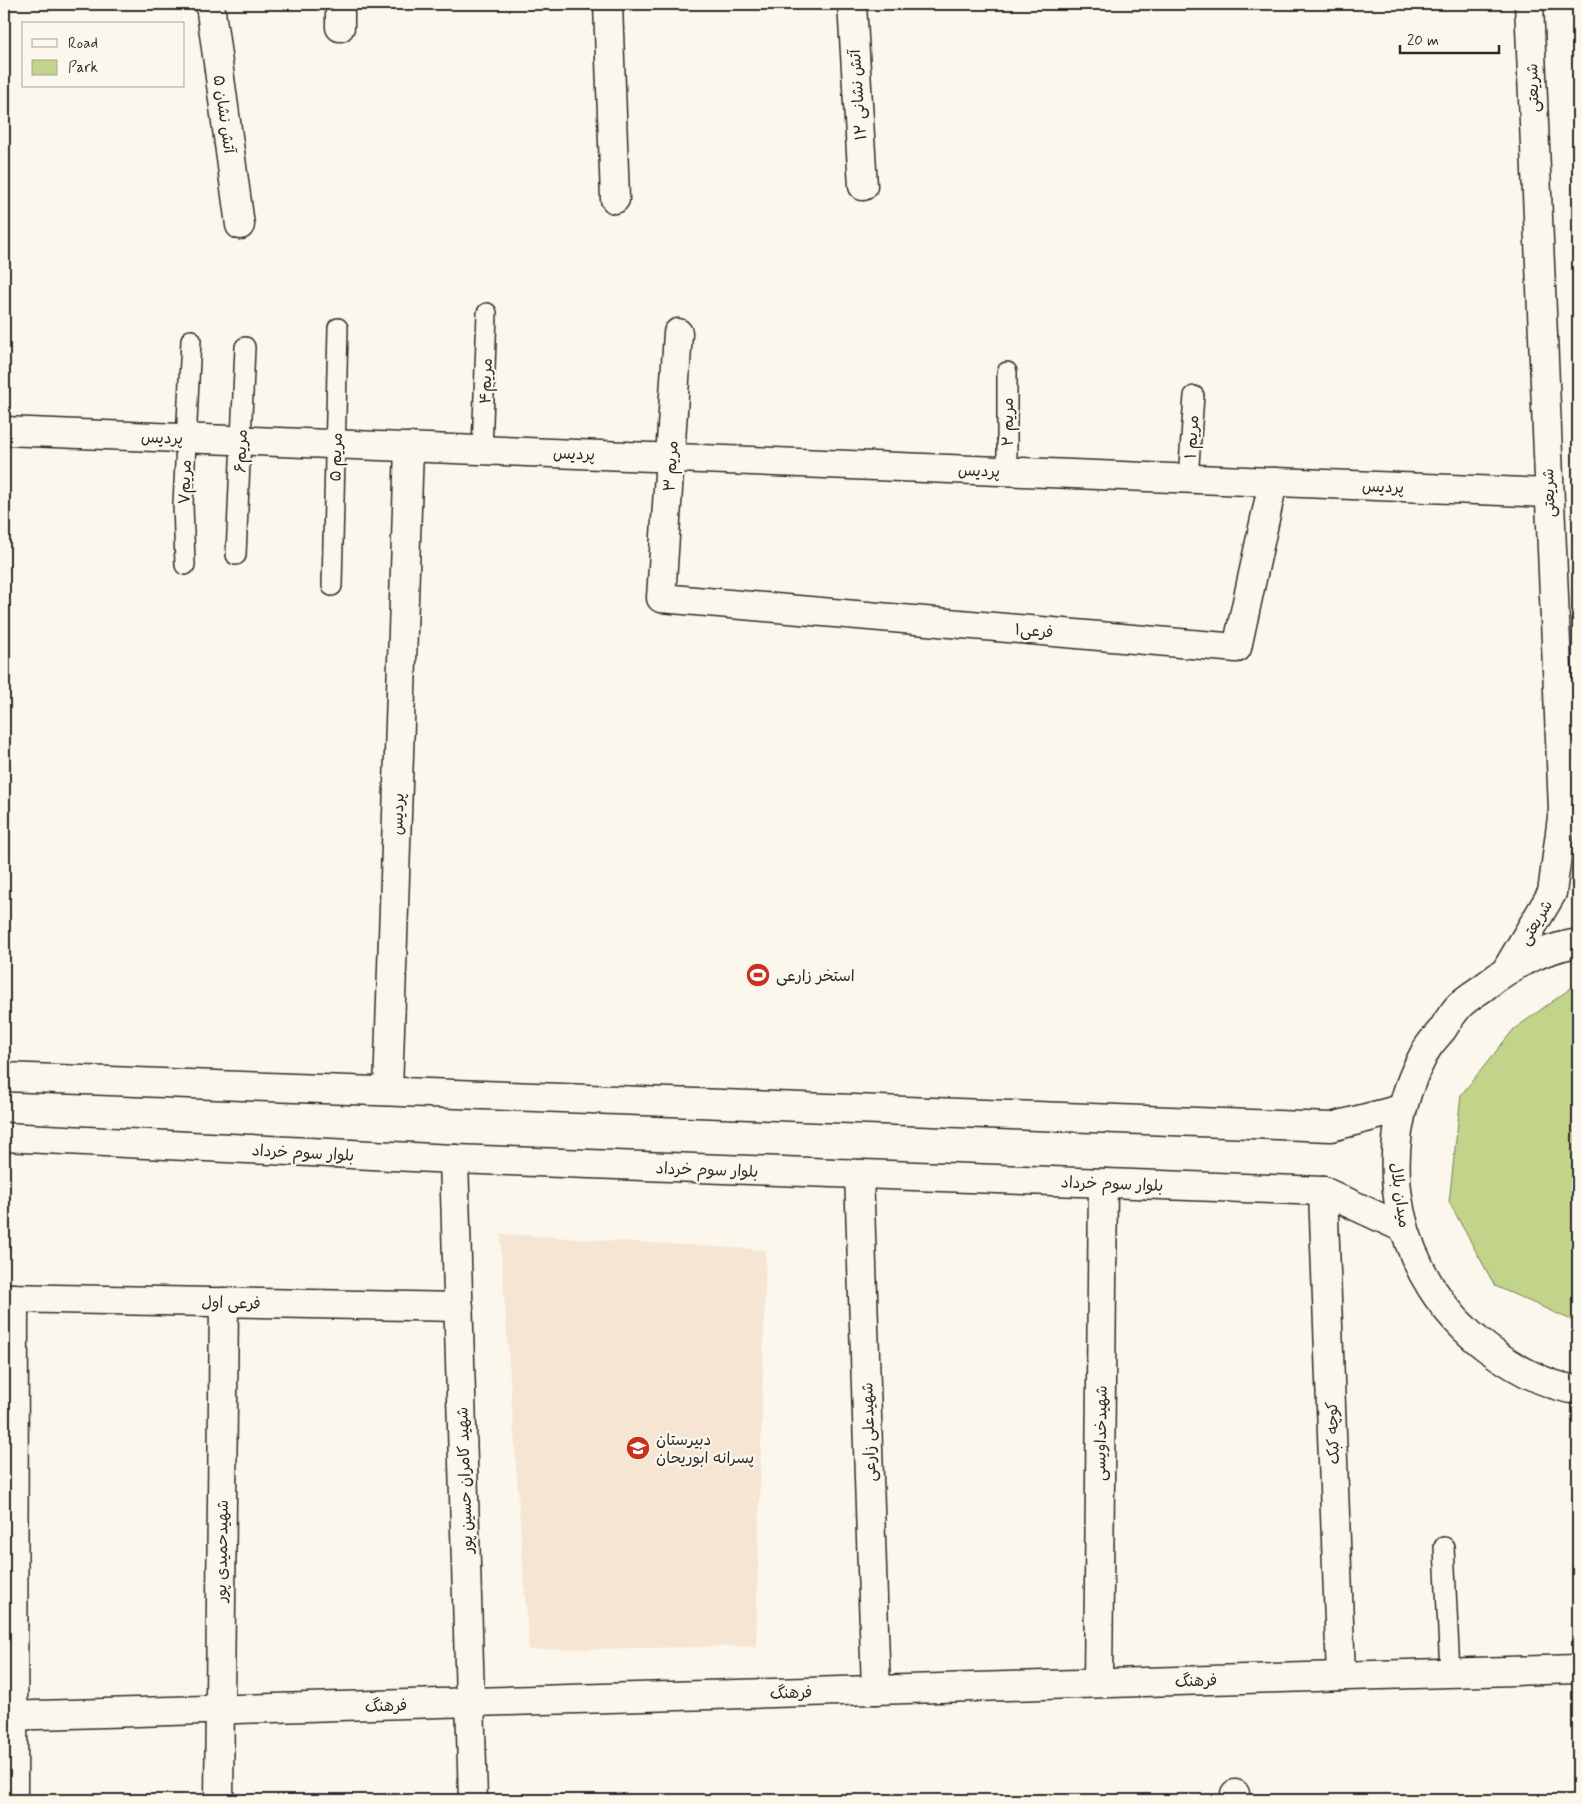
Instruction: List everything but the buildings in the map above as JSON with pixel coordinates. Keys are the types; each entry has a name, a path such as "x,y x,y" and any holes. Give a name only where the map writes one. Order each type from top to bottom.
{"street":[{"name":"آتش نشان ۵","path":"210,4 240,225"},
{"path":"608,4 615,199"},
{"name":"آتش نشانی ۱۲","path":"852,4 863,186"},
{"name":"شریعتی","path":"1507,969 1552,893 1563,810 1548,493 1529,4"},
{"name":"مریم ۳","path":"662,598 678,333"},
{"name":"پردیس","path":"4,430 1548,493"},
{"name":"پردیس","path":"388,1091 409,447"},
{"name":"فرعی۱","path":"662,598 1237,648 1273,482"},
{"name":"میدان بلال","path":"1574,1395 1511,1366 1464,1330 1426,1282 1403,1228 1394,1168 1401,1109 1424,1053 1460,1005 1507,969 1562,946 1578,943"},
{"path":"4,1077 1331,1127 1401,1109"},
{"name":"بلوار سوم خرداد","path":"4,1137 454,1159 1323,1191 1403,1228"},
{"name":"شهید کامران حسین پور","path":"454,1159 473,1800"},
{"name":"شهیدعلی زارعی","path":"859,1174 876,1690"},
{"name":"شهیدخداویسی","path":"1098,1683 1102,1183"},
{"name":"کوچه کبک","path":"1323,1191 1341,1676"},
{"path":"9,1298 8,1716 13,1800"},
{"name":"فرعی اول","path":"9,1298 459,1307"},
{"name":"شهیدحمیدی پور","path":"220,1800 219,1709 224,1302"},
{"name":"فرهنگ","path":"8,1716 1578,1669"}],"lane":[{"name":"مریم۴","path":"482,450 487,313"},
{"name":"مریم ۵","path":"332,586 338,328"},
{"name":"مریم۷","path":"185,565 183,504 191,340"},
{"name":"مریم۶","path":"236,555 245,346"},
{"name":"مریم ۲","path":"1007,372 1007,471"},
{"name":"مریم ۱","path":"1188,478 1194,396"},
{"path":"1444,1547 1450,1673"}],"shaded area":[{"name":"دبیرستان پسرانه ابوریحان","path":"500,1234 766,1250 756,1646 529,1650"}],"green space":[{"path":"1578,983 1578,1323 1495,1286 1449,1202 1461,1095 1514,1029"}],"place":[{"name":"استخر زارعی","path":"758,975"},
{"name":"دبیرستان پسرانه ابوریحان","path":"638,1448"}]}
